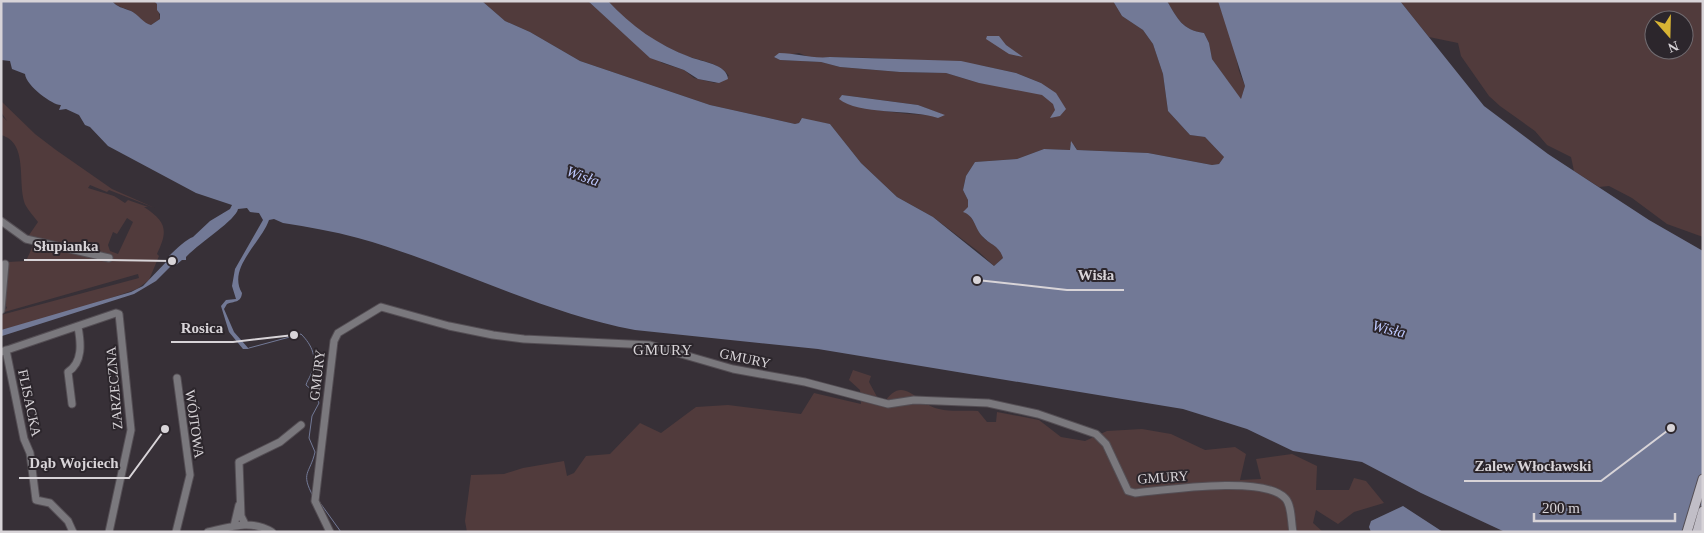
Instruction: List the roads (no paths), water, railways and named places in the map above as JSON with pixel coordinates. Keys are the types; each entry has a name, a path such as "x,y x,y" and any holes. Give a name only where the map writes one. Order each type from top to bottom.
{"main road":[{"path":"1687,532 1703,479"},
{"path":"1697,532 1703,511"}],"street":[{"path":"1,222 26,239 109,258"},
{"path":"1,310 5,264"},
{"name":"GMURY","path":"330,532 315,501 315,493 334,341 338,333 381,307 449,326 509,337 642,343 733,370 805,382 888,404 914,400 988,403 1038,414 1096,434 1106,444 1128,491 1135,493 1232,485 1262,490 1282,495 1287,500 1293,532"},
{"name":"ZARZECZNA","path":"4,351 120,314 130,430 110,532"},
{"path":"72,404 68,372 75,368 80,350 78,327"},
{"name":"FLISACKA","path":"4,351 24,439 30,453 36,500 50,503 68,521 73,532"},
{"name":"WÓJTOWA","path":"176,378 190,475 176,532"},
{"path":"245,524 241,516 239,462 280,442 302,425"},
{"path":"234,526 240,500"},
{"path":"208,532 227,530 234,526 245,524 258,525 272,532"}],"water":[{"path":"1,1 112,1 118,6 134,12 151,25 160,19 157,4 154,1 482,1 505,21 530,32 580,61 710,105 795,124 799,123 802,118 830,124 861,163 897,197 933,217 994,266 1003,258 1001,254 997,248 979,233 970,216 963,212 968,207 968,200 963,190 966,176 975,162 1017,159 1044,149 1070,150 1071,141 1077,150 1148,153 1212,165 1219,164 1224,157 1205,137 1190,135 1168,111 1163,74 1153,44 1143,30 1122,16 1113,1 1167,1 1181,23 1190,29 1204,33 1209,43 1212,59 1241,99 1245,86 1218,1 1400,1 1484,106 1548,154 1649,220 1703,251 1703,532 1505,532 1421,493 1362,462 1293,451 1247,429 1183,409 818,349 635,330 564,312 393,249 349,236 283,223 274,219 269,220 242,265 239,274 239,284 242,293 240,299 227,304 224,309 234,332 249,349 243,349 229,332 221,306 226,300 236,299 232,286 235,269 263,220 259,213 250,212 247,208 238,209 231,219 192,251 186,257 186,260 182,260 176,265 174,263 156,281 134,294 2,336 1,330 131,292 143,286 171,259 169,256 175,250 210,221 230,209 232,205 196,193 108,146 90,127 85,125 79,115 66,109 59,110 61,105 53,102 35,89 25,74 12,69 10,61 1,60"},
{"path":"588,1 608,1 626,19 656,41 690,57 719,67 727,74 728,79 719,83 698,79 684,70 650,58"},
{"path":"987,36 999,36 1006,45 1023,57 1009,54 986,39"},
{"path":"779,53 817,57 961,61 1016,73 1041,83 1056,93 1066,109 1060,116 1050,118 1055,110 1053,104 1042,95 979,83 946,73 900,72 840,67 821,62 780,60 774,57"},
{"path":"842,95 918,105 945,115 938,118 914,113 872,110 848,104 839,99"},
{"path":"1403,506 1443,532 1371,532 1369,527 1371,521"}],"waterway":[{"path":"249,348 301,334 311,347 314,363 306,385 313,391 319,403 312,416 309,438 315,452 307,473 307,482 313,496"},
{"path":"318,500 341,532"}],"place":[{"name":"Słupianka","path":"172,261"},
{"name":"Wisła","path":"977,280"},
{"name":"Rosica","path":"294,335"},
{"name":"Zalew Włocławski","path":"1671,428"},
{"name":"Dąb Wojciech","path":"165,429"}],"district":[{"name":"GMURY","path":"663,350"}]}
